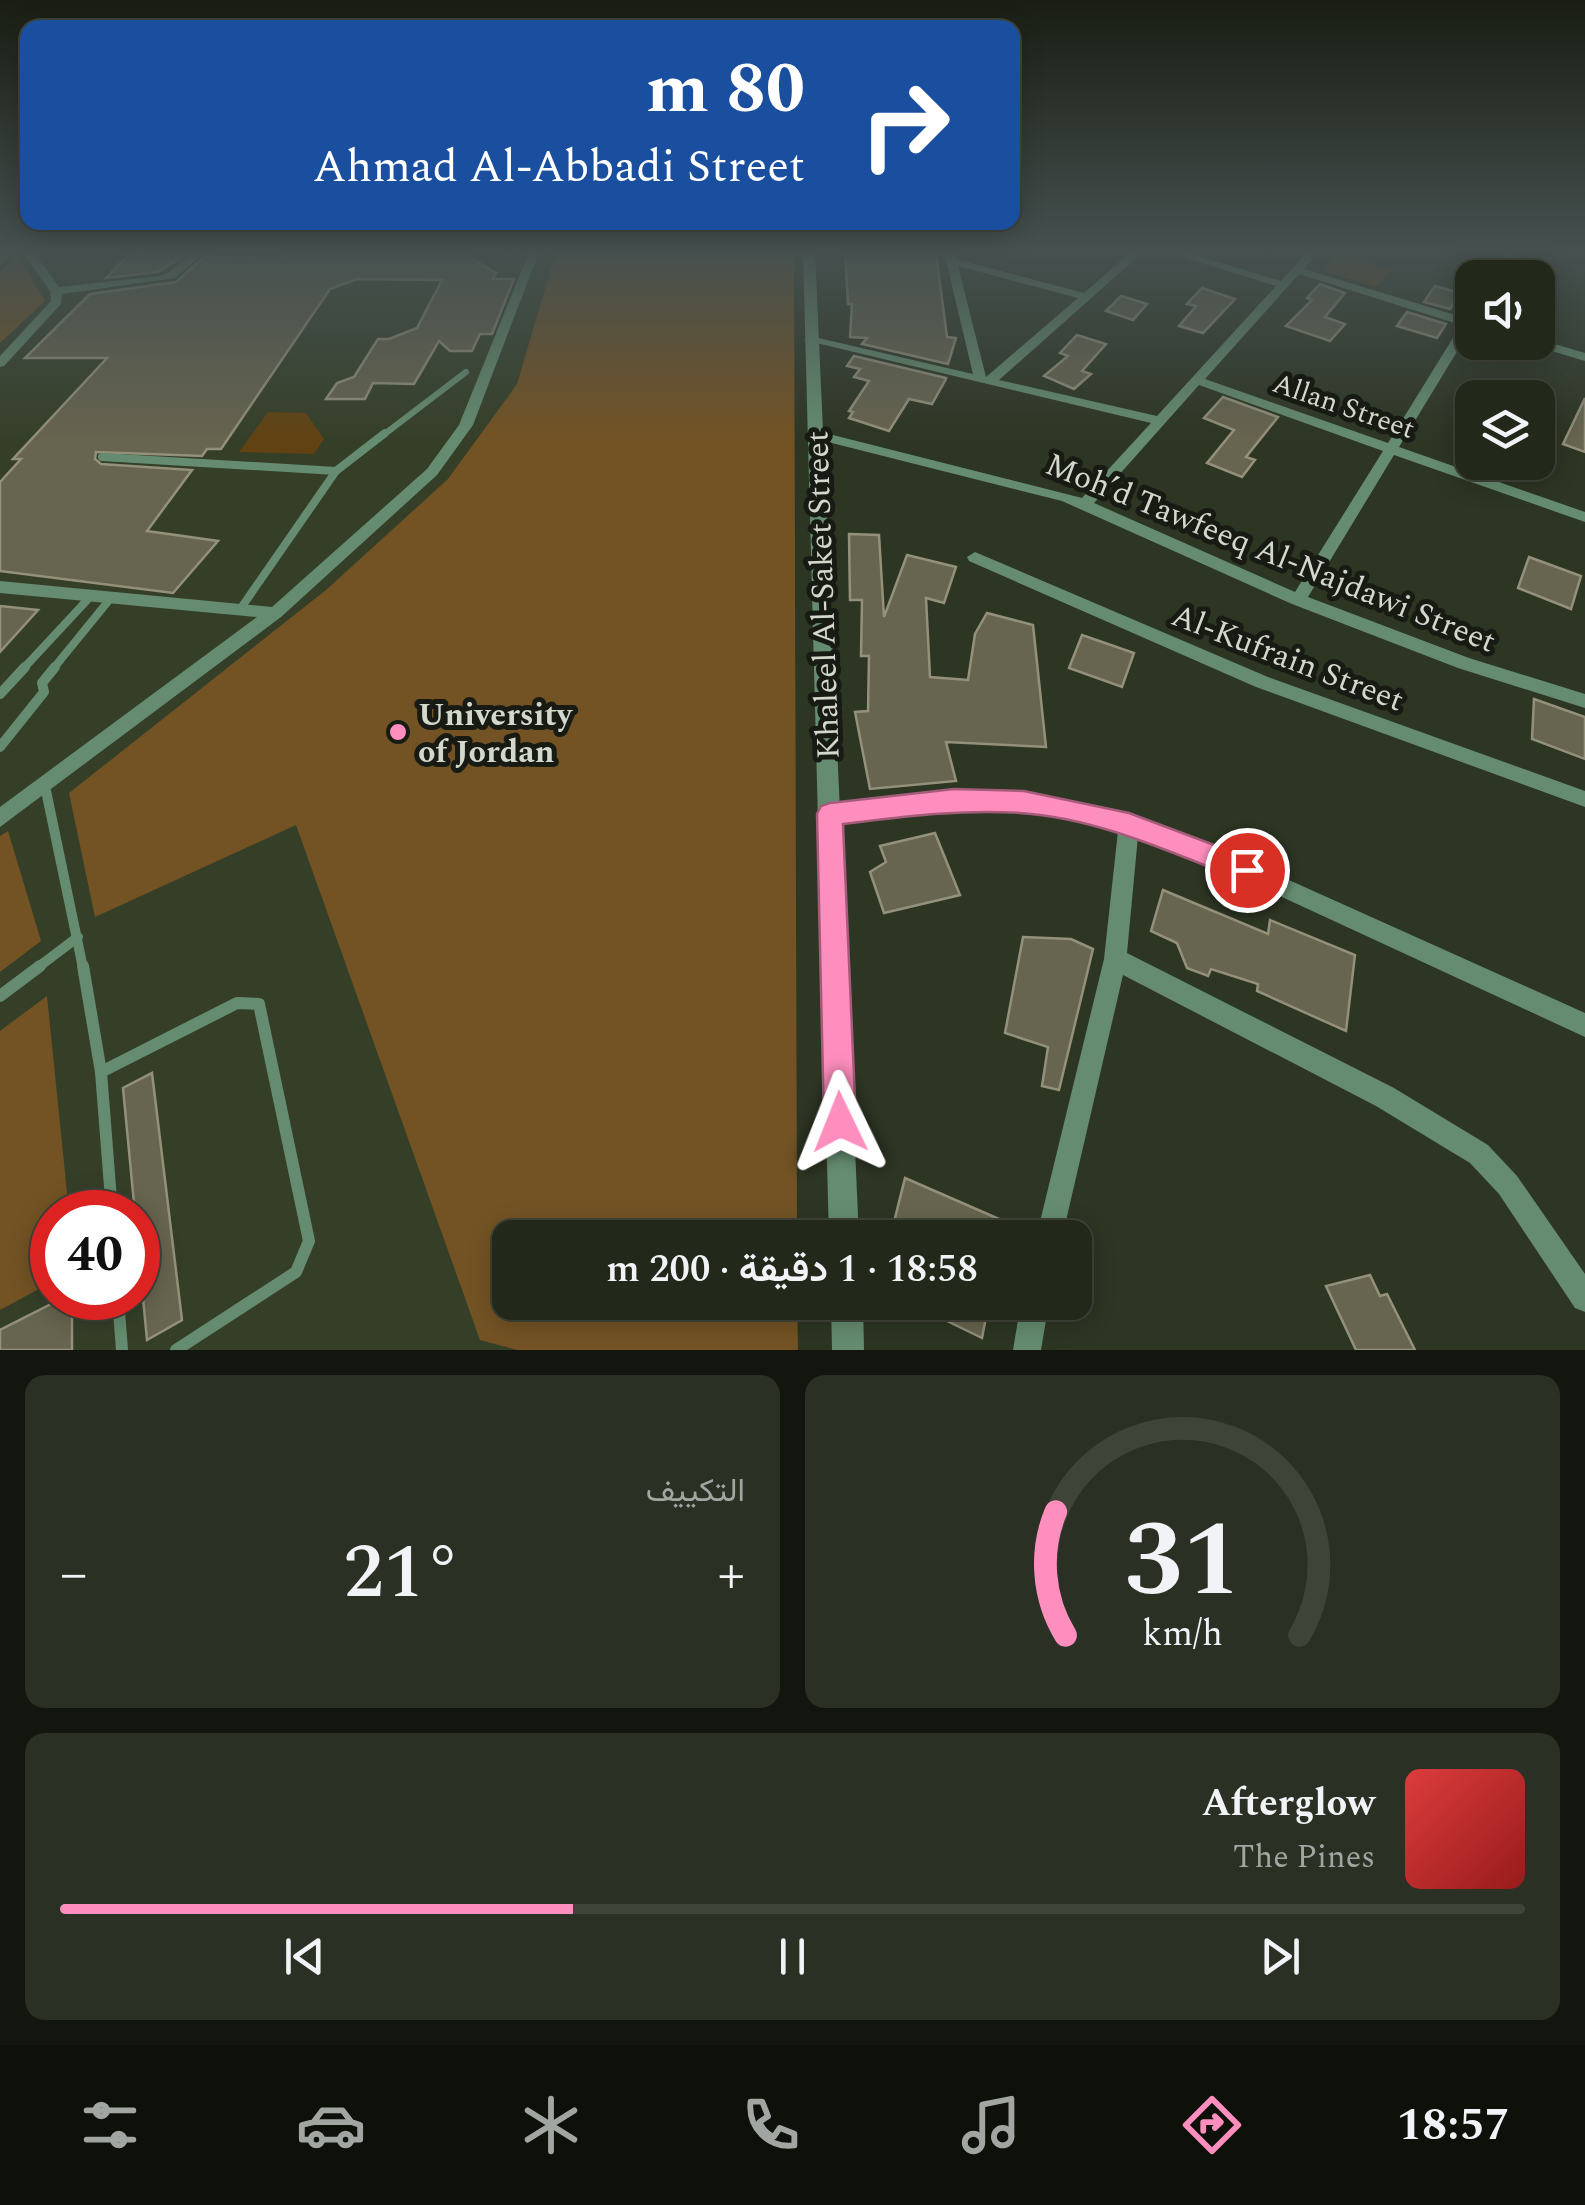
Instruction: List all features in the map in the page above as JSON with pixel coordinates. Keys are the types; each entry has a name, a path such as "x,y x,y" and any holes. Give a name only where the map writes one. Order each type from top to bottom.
{"street":[{"path":"0,363 45,315"},
{"path":"0,818 275,613 432,472 466,425 511,315"},
{"name":"Khaleel Al-Saket Street","path":"810,315 818,435 843,1220"},
{"path":"967,315 986,379"},
{"path":"986,379 1064,315"},
{"path":"1084,504 1257,315"},
{"path":"810,340 1159,421"},
{"path":"1298,600 1455,348"},
{"path":"1555,348 1585,357"},
{"name":"Allan Street","path":"1199,381 1585,517"},
{"name":"Moh’d Tawfeeq Al-Najdawi Street","path":"818,435 1084,504 1298,600 1464,663 1584,695"},
{"name":"Al-Kufrain Street","path":"975,557 1246,675 1585,799"},
{"path":"0,587 275,613"},
{"path":"830,814 987,799 1024,802 1129,824 1214,854 1585,1025"},
{"path":"1053,1220 1114,959 1129,824"},
{"path":"1114,959 1386,1097 1479,1154 1508,1185 1585,1298"},
{"path":"847,1320 848,1350"},
{"path":"1028,1350 1032,1320"}],"lane":[{"path":"242,608 336,472 466,372"},
{"path":"102,457 336,472"},
{"path":"0,694 90,597"},
{"path":"42,683 110,598"},
{"path":"15,681 42,683"},
{"path":"0,747 44,692 42,683"},
{"path":"45,786 78,937 101,1072 110,1190"},
{"path":"0,996 78,937"},
{"path":"101,1072 238,1003 259,1004 309,1241 296,1272 176,1350"},
{"path":"120,1320 122,1350"}],"shaded area":[{"name":"University of Jordan","path":"0,315 794,315 797,1220 492,1220 492,1320 797,1320 798,1350 0,1350"},
{"path":"0,315 30,315 0,343"},
{"path":"537,315 794,315 797,1220 492,1220 492,1320 797,1320 798,1350 517,1350 480,1340 296,825 95,917 69,793 326,590 448,479 517,384"},
{"path":"268,412 306,413 324,439 314,454 239,452"},
{"path":"8,831 41,941 0,972 0,836"},
{"path":"47,996 67,1190 30,1190 30,1294 0,1310 0,1031"}],"building":[{"path":"69,315 312,315 221,449 207,449 202,456 96,452 95,459 101,464 192,470 147,531 218,541 173,593 0,571 0,482 21,459 13,459 107,358 25,358"},
{"path":"424,315 500,315 492,334 480,334 472,351 450,351 439,341 414,384 373,383 365,399 326,399 337,383 354,377 378,339 417,328"},
{"path":"851,315 944,315 947,337 956,338 948,364 862,344 867,338 850,337"},
{"path":"1188,315 1220,315 1203,333 1179,326"},
{"path":"1297,315 1327,315 1345,324 1330,341 1286,326"},
{"path":"1405,315 1446,324 1437,338 1397,326"},
{"path":"1077,335 1106,344 1082,371 1091,374 1074,389 1044,376 1068,356 1060,353"},
{"path":"854,356 946,379 932,404 909,399 889,431 849,418 853,412 849,411 869,381 854,377 860,369 847,366"},
{"path":"1223,397 1278,417 1246,457 1255,460 1242,477 1207,463 1234,430 1204,418"},
{"path":"1585,398 1585,452 1563,444"},
{"path":"849,534 879,535 884,617 907,555 956,567 944,603 926,598 930,677 968,680 975,634 987,613 1033,625 1046,747 946,742 956,781 870,789 855,712 868,711 869,656 861,656 862,600 850,600"},
{"path":"1529,557 1581,576 1571,609 1518,588"},
{"path":"0,606 38,610 0,652"},
{"path":"1082,635 1134,653 1122,687 1069,668"},
{"path":"1534,699 1585,717 1585,759 1532,739"},
{"path":"935,833 960,895 884,913 870,872 886,862 880,846"},
{"path":"1163,890 1268,934 1270,920 1355,955 1346,1031 1257,991 1258,984 1211,969 1208,976 1187,968 1177,943 1151,931"},
{"path":"1023,937 1071,939 1093,949 1059,1090 1042,1086 1048,1047 1005,1033"},
{"path":"152,1073 182,1320 147,1340 145,1320 160,1320 160,1190 133,1190 123,1088"},
{"path":"905,1178 1001,1220 894,1220"},
{"path":"1370,1275 1380,1296 1387,1294 1415,1350 1356,1350 1326,1286"},
{"path":"30,1315 30,1320 72,1320 72,1350 0,1350 0,1330"},
{"path":"945,1320 986,1320 982,1338"}],"place":[{"name":"University of Jordan","path":"398,732"}],"route":[{"path":"840,1122 830,814 894,810 954,800 1024,802 1129,824 1247,870"}]}
